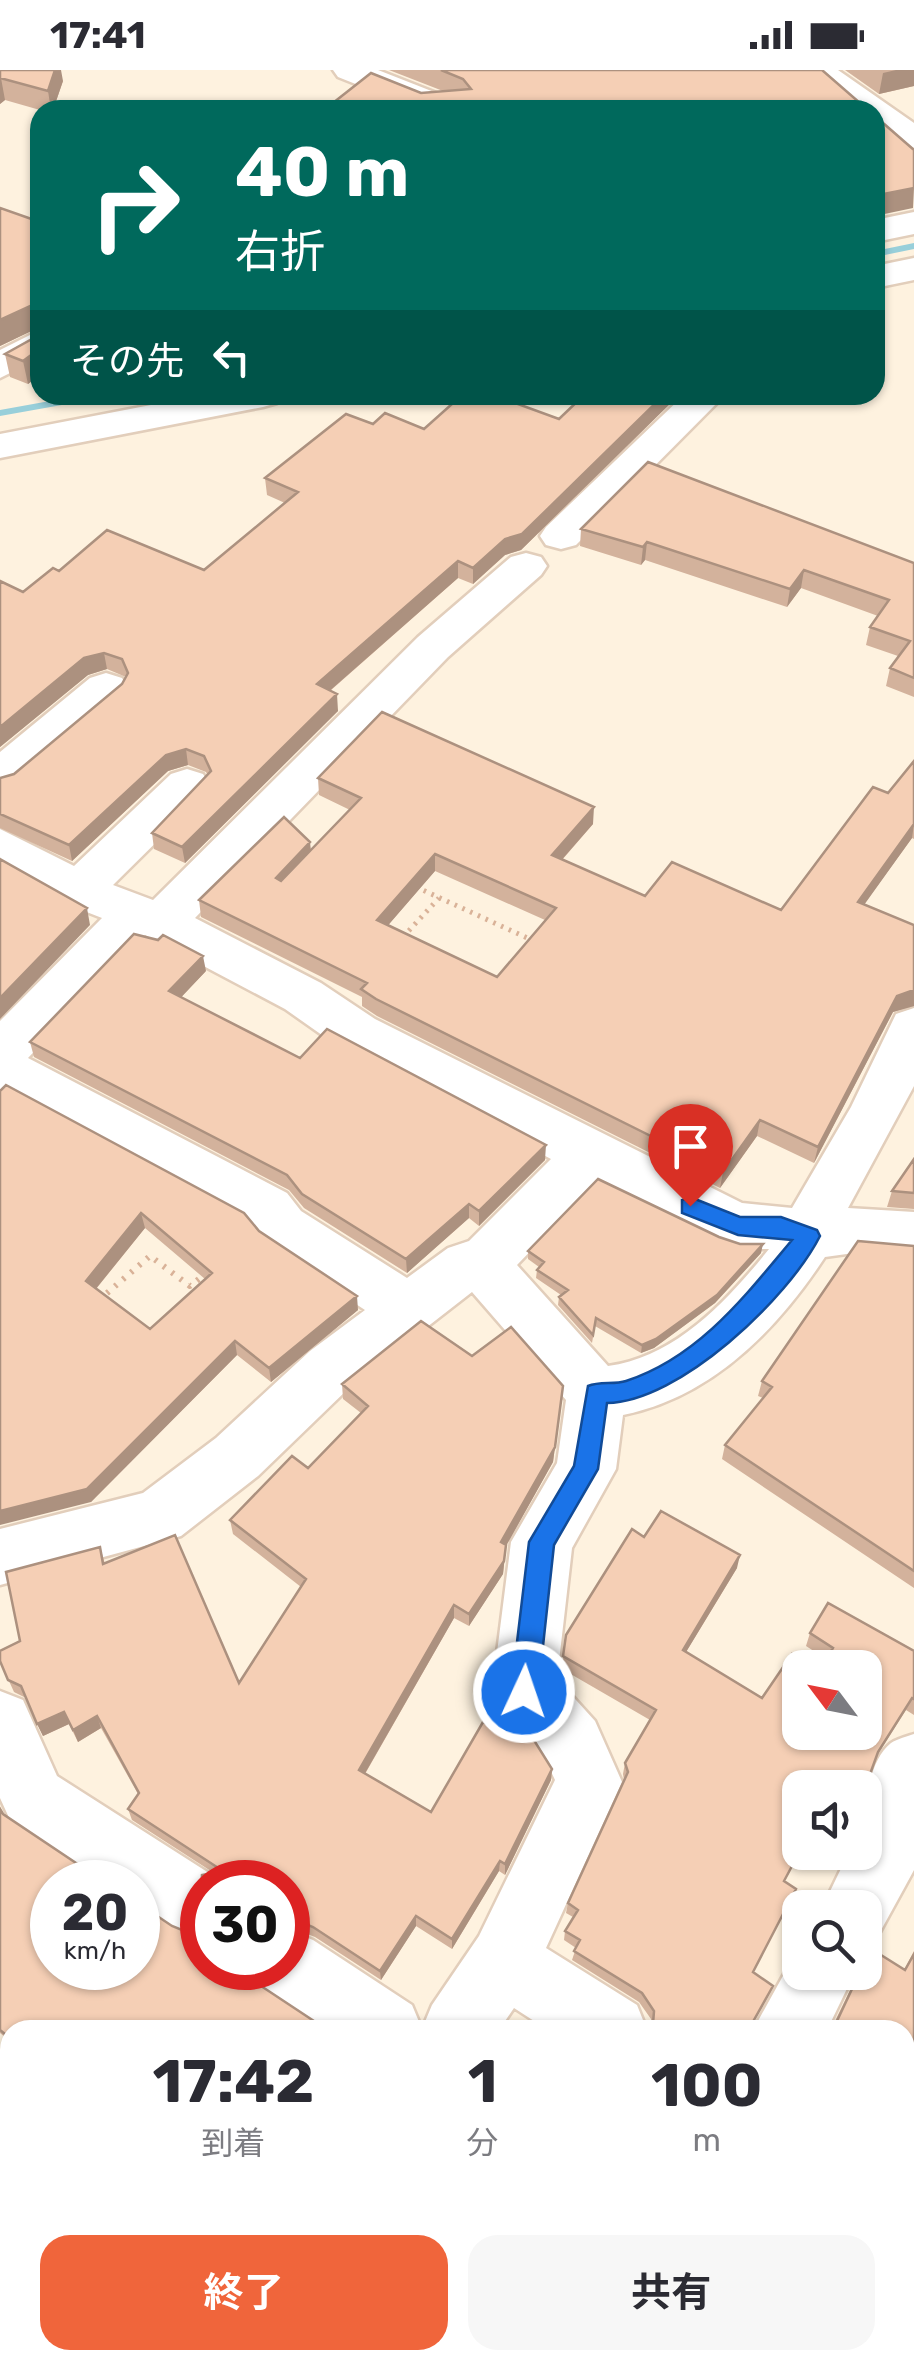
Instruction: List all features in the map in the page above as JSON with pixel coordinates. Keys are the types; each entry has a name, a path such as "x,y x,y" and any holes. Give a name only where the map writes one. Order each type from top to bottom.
{"street":[{"path":"816,70 860,100"},
{"path":"352,82 415,100"},
{"path":"885,118 914,138"},
{"path":"885,229 914,223"},
{"path":"885,275 914,269"},
{"path":"9,384 30,355"},
{"path":"0,446 211,405"},
{"path":"560,536 696,405"},
{"path":"0,1054 433,648 526,566"},
{"path":"0,777 106,688"},
{"path":"78,890 187,785"},
{"path":"0,846 78,890 149,917 303,996 357,1033 690,1206 738,1226 781,1227 809,1236 862,1229 914,1235"},
{"path":"596,1393 627,1392 698,1356 736,1324 809,1236 812,1220 864,1137 914,1028"},
{"path":"0,1067 268,1209 276,1219 410,1309"},
{"path":"0,1557 159,1517 237,1457 330,1368 468,1264 482,1264 592,1152"},
{"path":"464,2020 504,1960 589,1782 580,1752 556,1719 524,1692 542,1542 586,1469 596,1393 482,1264"},
{"path":"0,1722 34,1799 180,1895"},
{"path":"866,1890 897,1834 903,1783 914,1766"},
{"path":"504,1960 597,2020"},
{"path":"310,1979 373,2020"},
{"path":"794,2020 810,1990"}],"path":[{"path":"404,882 545,946"},
{"path":"399,942 439,898"},
{"path":"90,1308 150,1256 190,1286 276,1219"}],"building":[{"path":"0,70 55,70 48,91 0,78"},
{"path":"441,70 822,70 856,100 337,100 371,73 421,93 471,89 463,79"},
{"path":"885,125 914,150 914,188 885,194"},
{"path":"0,208 30,218 30,306 0,320"},
{"path":"30,340 30,356 23,361 5,354"},
{"path":"451,405 520,405 559,419 574,405 654,405 522,534 505,539 473,568 458,561 317,684 337,694 182,847 152,833 211,771 204,756 186,749 166,755 69,845 0,814 0,778 14,774 122,684 128,673 122,659 104,653 84,658 0,727 0,581 23,592 53,568 59,571 107,530 204,570 298,492 265,478 346,414 373,424 385,413 424,429"},
{"path":"648,462 914,563 914,678 890,668 910,641 870,627 889,600 804,570 790,589 647,542 643,547 581,529"},
{"path":"382,712 594,807 552,855 645,896 672,862 781,910 873,787 888,793 914,761 914,824 858,902 914,925 914,990 897,996 818,1147 760,1120 723,1172 376,999 361,989 367,983 199,900 284,817 310,842 276,878 281,881 361,798 318,778","holes":["435,854 556,908 497,977 377,920"]},
{"path":"0,859 87,908 0,998"},
{"path":"134,934 158,940 163,935 203,956 169,991 300,1058 327,1029 546,1145 479,1211 469,1204 406,1259 302,1194 287,1175 30,1042"},
{"path":"6,1085 244,1213 259,1231 357,1296 269,1368 235,1341 87,1489 0,1511 0,1091","holes":["141,1213 212,1273 150,1329 86,1281"]},
{"path":"914,1159 914,1193 892,1191"},
{"path":"598,1179 719,1237 740,1244 763,1244 717,1295 656,1339 642,1345 596,1318 593,1335 559,1297 568,1290 537,1270 544,1262 528,1251"},
{"path":"858,1241 914,1246 914,1571 725,1445 772,1387 762,1381"},
{"path":"421,1321 472,1356 511,1327 563,1386 555,1447 501,1542 506,1545 504,1561 469,1614 454,1605 359,1770 431,1812 483,1722 495,1728 499,1720 532,1737 552,1769 505,1864 500,1861 452,1939 416,1916 380,1971 310,1926 310,1860 206,1860 128,1809 139,1793 97,1716 73,1730 64,1712 37,1724 21,1686 8,1680 0,1661 0,1651 20,1641 6,1572 100,1547 103,1564 175,1535 239,1683 306,1579 230,1520 292,1456 308,1468 368,1406 342,1384"},
{"path":"661,1511 740,1555 683,1650 762,1698 782,1669 782,1750 879,1750 872,1770 782,1770 782,1870 790,1870 784,1881 796,1889 782,1890 782,1916 753,1972 773,1986 754,2020 653,2020 654,2011 642,1993 574,1951 580,1940 565,1931 578,1910 568,1903 628,1772 625,1763 656,1710 563,1656 566,1635 632,1529 644,1537"},
{"path":"828,1603 914,1651 912,1698 882,1746 882,1650 832,1650 810,1633"},
{"path":"0,1809 72,1860 30,1860 30,1990 160,1990 160,1918 180,1929 180,1990 267,1990 312,2020 0,2020"},
{"path":"914,1954 914,2020 837,2020 852,1990 882,1990 882,1956 905,1970"}],"waterway":[{"path":"885,252 914,246"},
{"path":"0,413 45,405"}],"route":[{"path":"524,1692 542,1542 586,1469 596,1393 627,1392 698,1356 768,1290 809,1236 781,1227 738,1226 690,1206"}]}
